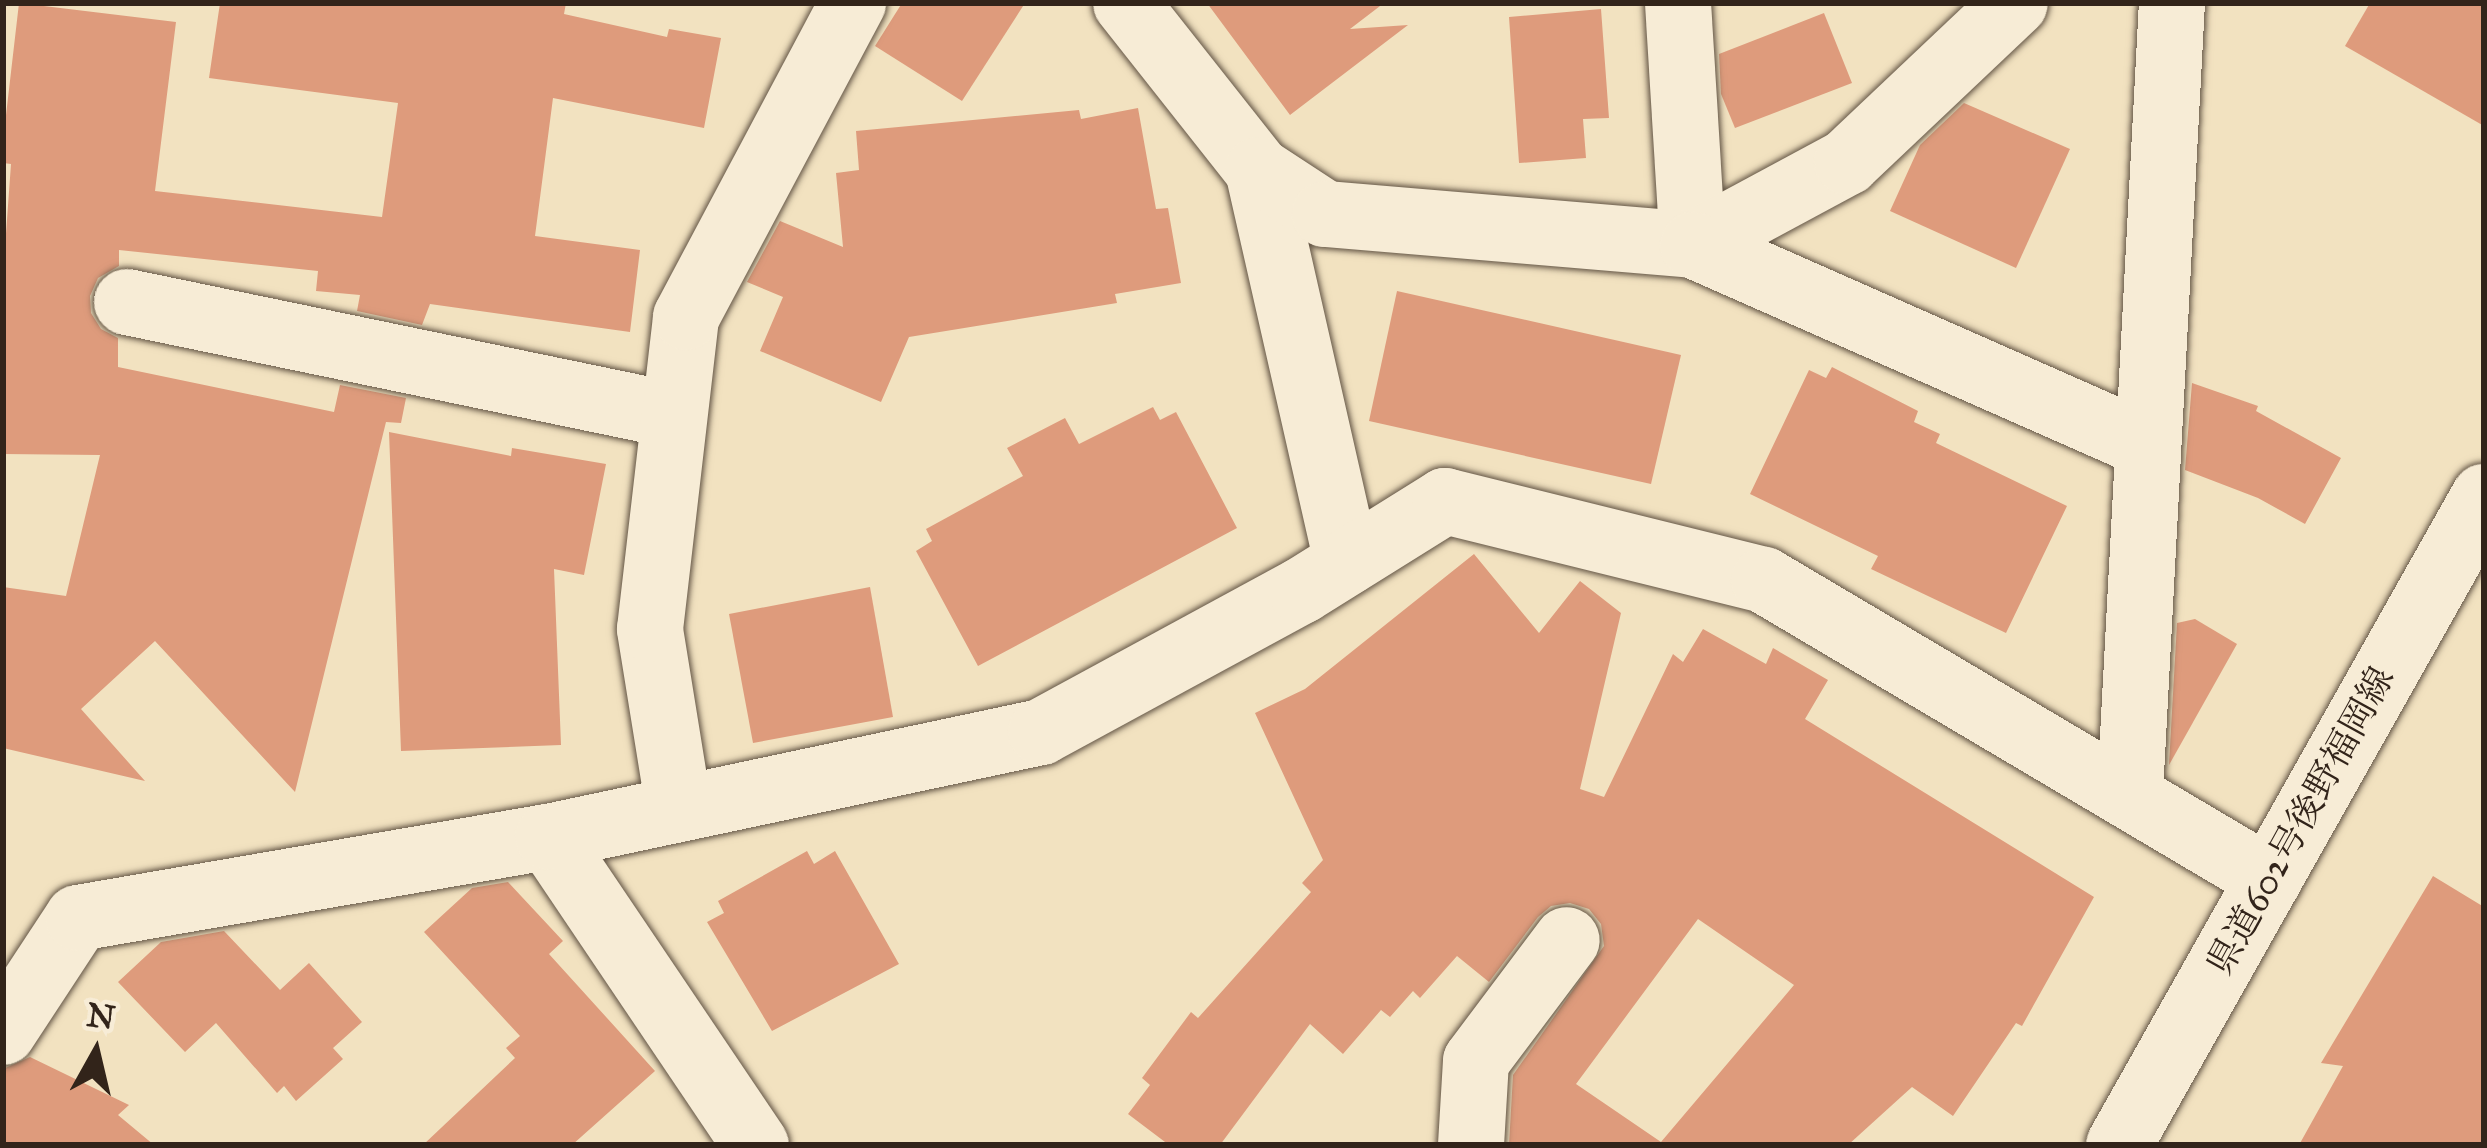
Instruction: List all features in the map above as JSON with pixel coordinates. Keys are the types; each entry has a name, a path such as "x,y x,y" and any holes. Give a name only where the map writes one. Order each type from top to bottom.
{"street":[{"path":"679,809 650,629 686,316 853,3"},
{"path":"1126,3 1258,170 1325,214 1693,245 2145,444"},
{"path":"1678,3 1693,245"},
{"path":"1693,245 1847,162 2015,3"},
{"path":"2130,793 2145,444 2173,3"},
{"path":"1258,170 1347,562"},
{"path":"127,302 672,415"},
{"path":"3,1032 78,918 548,837 1041,732 1347,562 1445,501 1764,580 2269,879"},
{"name":"県道602号後野福岡線","path":"2119,1145 2482,506"},
{"path":"548,837 756,1145"},
{"path":"1472,1145 1476,1060 1567,940"}],"building":[{"path":"19,3 176,22 155,191 382,217 398,103 209,78 220,3 566,3 564,14 667,37 669,29 721,38 704,128 553,98 535,236 640,250 630,332 430,304 422,325 357,311 360,295 316,291 318,271 119,250 119,266 98,278 90,296 91,313 101,329 118,338 118,367 334,412 340,385 406,398 401,423 386,422 295,792 155,641 81,709 145,781 3,748 3,587 66,596 100,455 3,454 3,275 11,164 3,163 3,141"},
{"path":"902,3 1025,3 962,101 875,46"},
{"path":"1207,3 1384,3 1350,29 1408,25 1290,115"},
{"path":"2370,3 2484,3 2484,126 2345,46"},
{"path":"1601,9 1609,118 1583,119 1586,158 1519,163 1509,17"},
{"path":"1824,13 1852,83 1735,128 1721,94 1719,54"},
{"path":"1964,103 2070,149 2016,268 1890,211 1920,145"},
{"path":"1138,108 1156,209 1168,208 1181,283 1115,294 1117,303 909,337 881,402 760,351 783,297 747,282 780,221 843,247 836,173 859,170 856,131 1079,110 1081,119"},
{"path":"1397,291 1681,355 1651,484 1369,421"},
{"path":"1832,367 1918,411 1914,422 1940,434 1936,443 2067,506 2006,633 1871,569 1878,556 1750,494 1809,370 1826,378"},
{"path":"2192,383 2258,406 2256,411 2341,458 2305,524 2258,498 2185,470"},
{"path":"1153,407 1160,420 1176,412 1237,528 978,666 916,551 932,541 926,529 1023,476 1007,448 1065,418 1079,444"},
{"path":"389,432 511,456 512,448 606,464 584,575 554,569 561,745 401,751"},
{"path":"1474,554 1539,633 1580,581 1621,613 1580,789 1604,797 1673,654 1683,662 1703,629 1766,664 1773,648 1828,680 1805,719 2094,897 2022,1026 2016,1023 1953,1116 1912,1087 1848,1145 1509,1145 1513,1075 1604,946 1601,924 1589,909 1570,903 1551,906 1538,917 1489,982 1457,956 1420,998 1413,991 1390,1017 1381,1010 1343,1054 1310,1024 1220,1145 1169,1145 1128,1114 1150,1085 1142,1078 1191,1012 1198,1018 1311,892 1302,883 1323,860 1255,713 1305,689","holes":["1698,919 1794,985 1661,1142 1576,1084"]},
{"path":"870,587 893,717 753,743 729,614"},
{"path":"2195,619 2237,644 2169,765 2177,623"},
{"path":"807,851 814,864 835,851 899,964 772,1031 707,922 724,913 718,901"},
{"path":"2433,876 2484,907 2484,1145 2299,1145 2343,1066 2321,1063"},
{"path":"508,882 563,941 549,954 655,1071 572,1145 423,1145 515,1058 506,1048 520,1036 424,932 472,888"},
{"path":"224,931 280,990 309,963 362,1022 333,1048 343,1059 296,1101 284,1086 277,1093 216,1023 185,1052 118,982 161,942"},
{"path":"30,1057 129,1105 118,1115 154,1145 3,1145 3,1069"}]}
